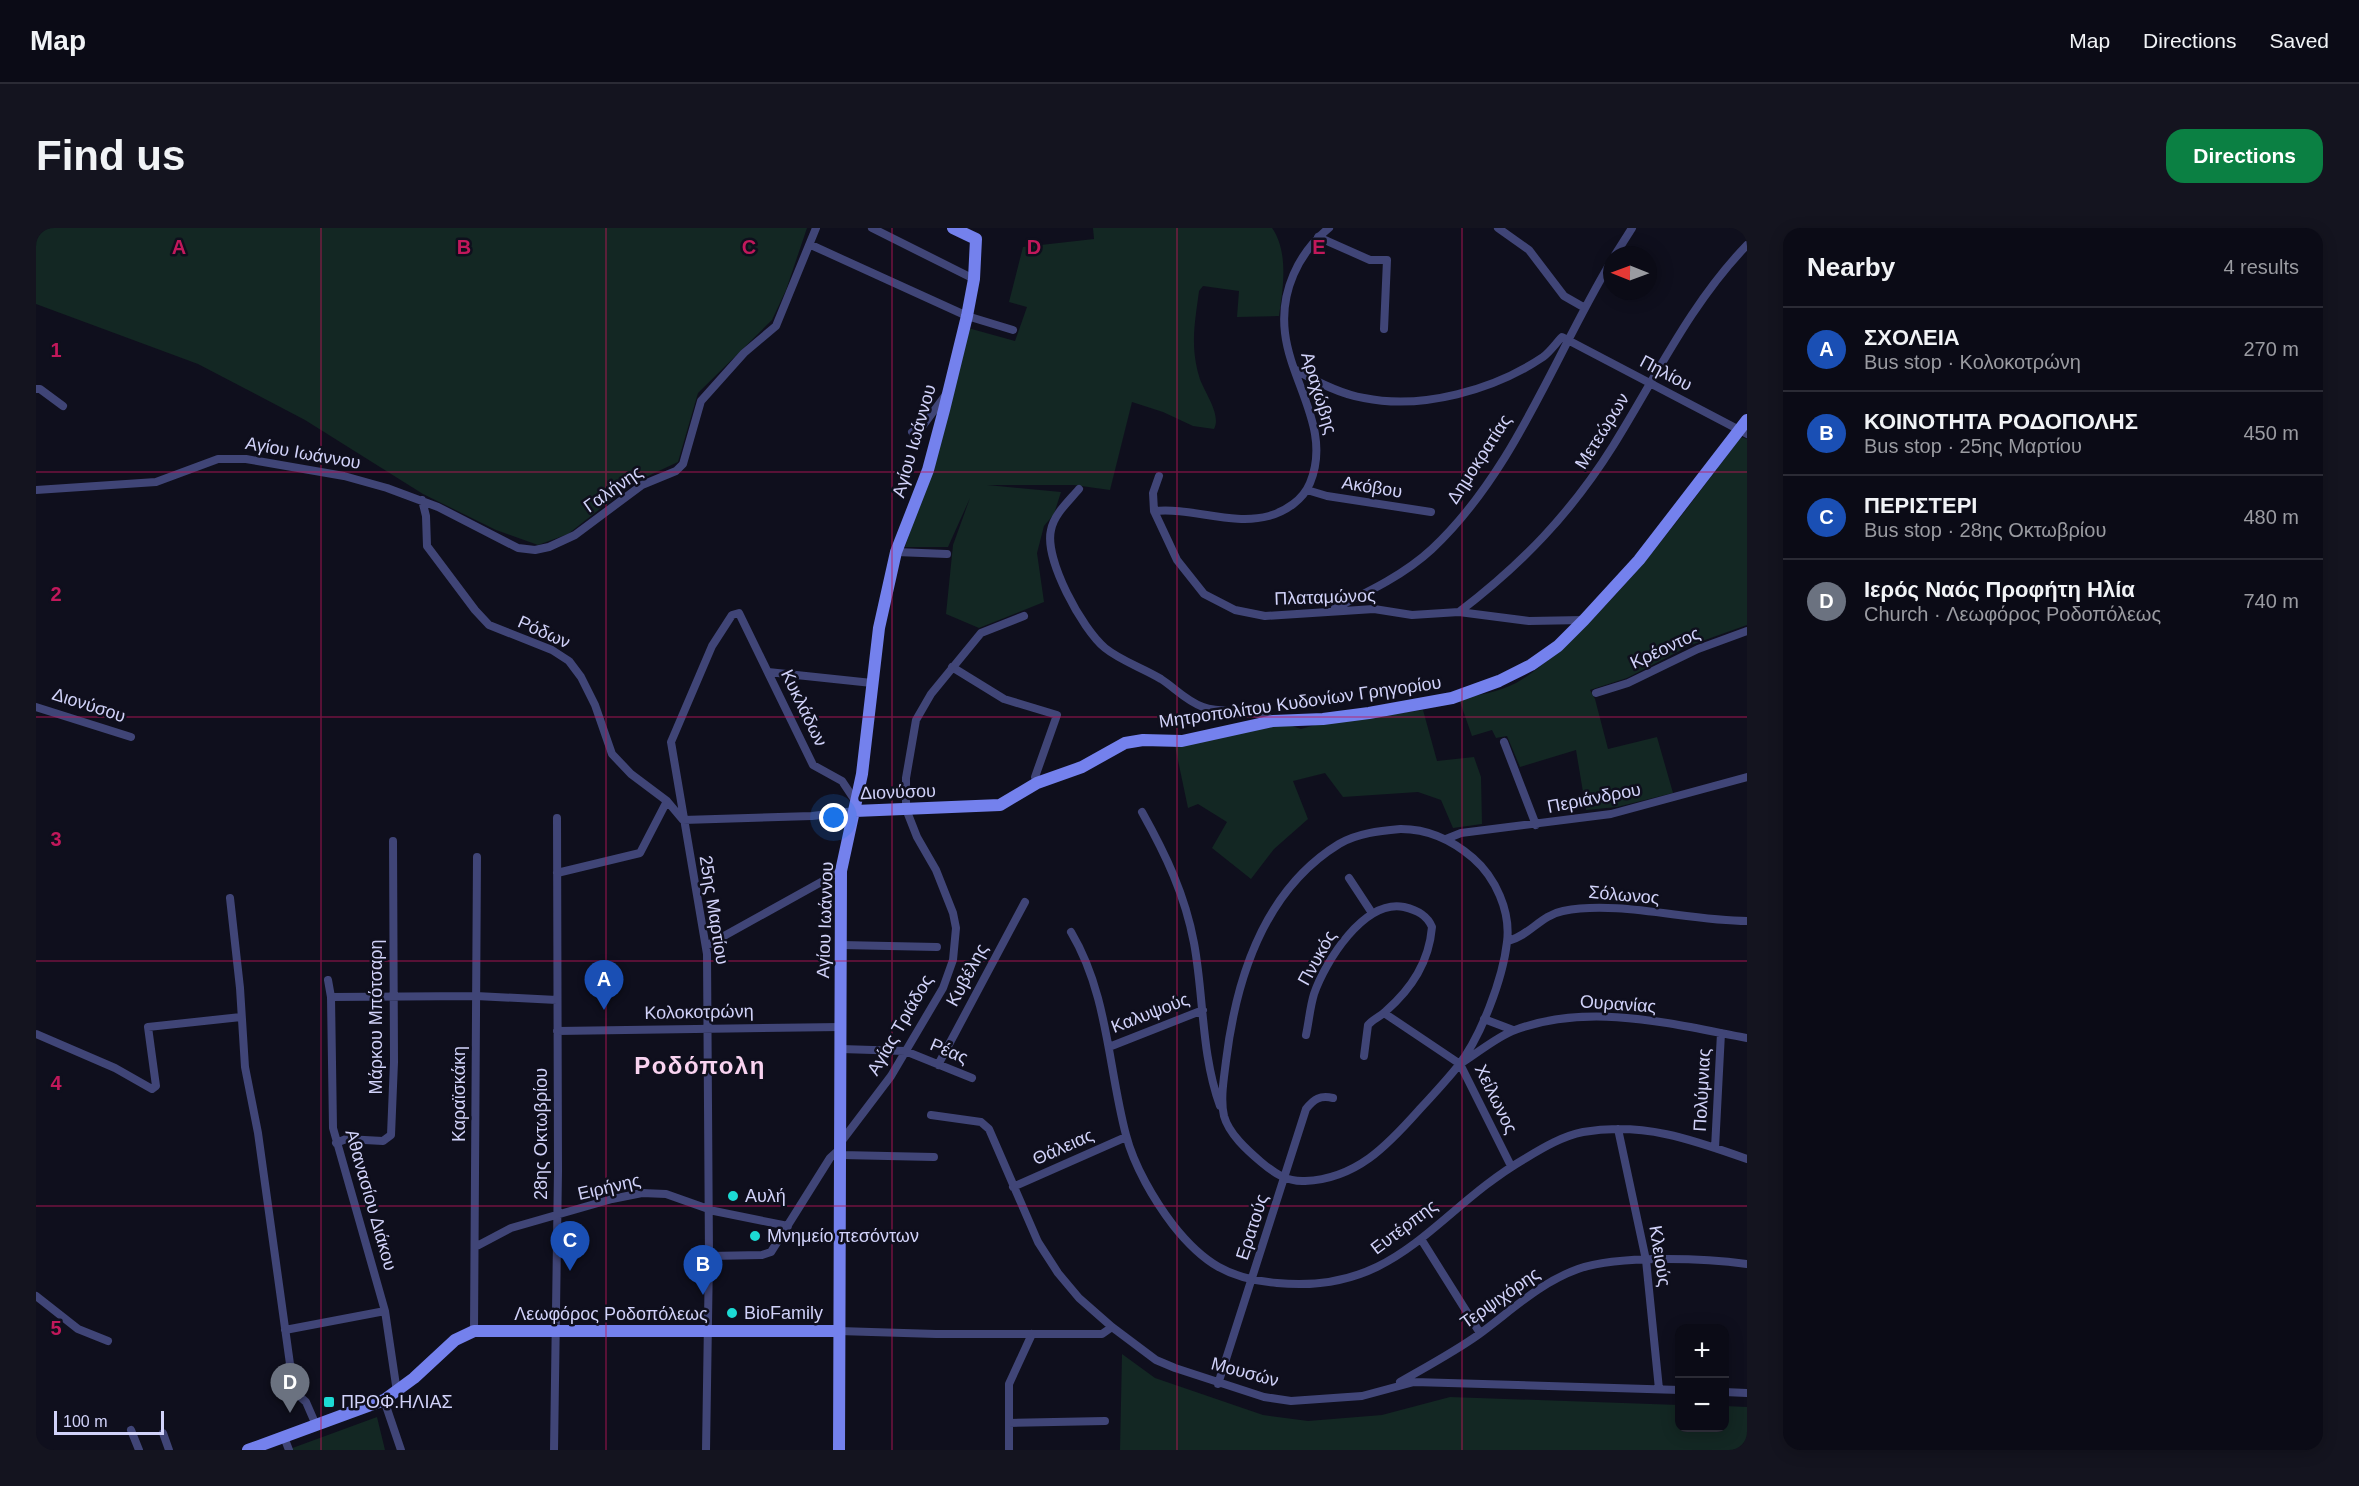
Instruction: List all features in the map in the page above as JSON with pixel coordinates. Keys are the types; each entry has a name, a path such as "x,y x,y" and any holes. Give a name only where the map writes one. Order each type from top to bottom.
{"street":[{"name":"Γαλήνης","path":"422,500 518,548 535,550 549,547 575,535 642,485 676,471 683,464 690,445 701,401 744,353 776,326 816,228"},
{"path":"872,228 974,279"},
{"path":"953,228 976,233"},
{"name":"Αραχώβης","path":"1307,490 1315,471 1317,445 1285,334 1285,300 1297,268 1318,237 1329,228"},
{"path":"1621,246 1632,228"},
{"path":"1505,229 1529,250 1564,296 1585,308"},
{"name":"Αγίου Ιωάννου","path":"839,1450 841,871 856,807 879,628 896,552 928,470 967,316 974,279 976,233"},
{"path":"1318,237 1368,259 1387,260 1384,329"},
{"path":"811,245 967,316 1013,330"},
{"name":"Μετεώρων","path":"1459,612 1508,574 1552,529 1581,494 1613,447 1705,294 1747,245"},
{"name":"Δημοκρατίας","path":"1330,611 1382,584 1413,564 1459,520 1484,488 1570,341 1603,276"},
{"path":"1296,370 1322,385 1364,399 1400,401 1436,398 1479,388 1545,356 1562,337 1570,341"},
{"name":"Πηλίου","path":"1570,341 1743,432"},
{"path":"36,389 40,389 63,406"},
{"path":"912,432 922,427 947,392"},
{"name":"Μητροπολίτου Κυδονίων Γρηγορίου","path":"1037,783 1082,767 1125,743 1193,739 1273,721 1323,719 1452,698 1499,681 1531,665 1558,646 1639,560 1743,432 1747,420"},
{"name":"Αγίου Ιωάννου","path":"36,490 156,482 218,459 235,459 344,476 422,500"},
{"name":"Πλαταμώνος","path":"1159,476 1153,493 1154,511 1166,539 1189,578 1204,594 1235,610 1265,616 1374,609 1412,615 1459,612 1529,621 1584,620"},
{"path":"1079,489 1054,520 1050,546 1070,600 1100,642 1117,655 1162,679 1198,705 1215,711 1267,715 1273,721"},
{"path":"1154,511 1259,518 1289,507 1307,490"},
{"name":"Ακόβου","path":"1307,490 1327,496 1431,512"},
{"name":"Ρόδων","path":"422,500 426,516 427,546 475,610 489,625 552,650 569,661 595,705 612,754 631,774 668,801 683,820"},
{"path":"896,552 946,554"},
{"name":"Κυκλάδων","path":"739,613 813,765 842,781 856,807"},
{"name":"25ης Μαρτίου","path":"706,1450 709,1256 706,946 671,741 725,622 732,615 739,613"},
{"name":"Αγίας Τριάδος","path":"841,1148 879,1093 943,988 953,960 956,928 942,882 917,837 906,809 906,778 916,720 921,709 952,667 981,633 1024,615"},
{"name":"Κρέοντος","path":"1596,693 1634,681 1698,649 1747,631"},
{"path":"952,667 1004,699 1057,715 1035,777 1037,783"},
{"path":"768,672 872,683"},
{"name":"Διονύσου","path":"36,707 131,737"},
{"path":"1504,742 1536,825"},
{"name":"Περιάνδρου","path":"1446,838 1461,832 1536,825 1611,814 1747,777"},
{"name":"Διονύσου","path":"683,820 812,816 856,807 906,809 1000,805 1037,783"},
{"path":"557,873 640,853 668,801"},
{"path":"1142,812 1168,858 1185,901 1203,1010 1210,1071 1224,1114 1234,1134 1246,1149 1285,1179 1303,1181 1328,1178 1361,1165 1387,1146 1460,1064 1484,1019 1508,941 1503,909 1492,878 1470,855 1446,838 1407,829 1356,836 1328,852 1290,889 1268,919 1244,973 1227,1053 1224,1114"},
{"name":"28ης Οκτωβρίου","path":"554,1450 558,1000 556,818"},
{"name":"Μάρκου Μπότσαρη","path":"336,1143 346,1139 383,1142 391,1135 394,996 393,841"},
{"name":"Καραϊσκάκη","path":"474,1331 477,857"},
{"path":"706,946 841,871"},
{"path":"1349,879 1372,913"},
{"path":"230,898 240,988 245,1066 258,1133 285,1330 297,1394 306,1402 316,1425"},
{"name":"Κυβέλης","path":"938,1065 1025,902"},
{"name":"Πνυκός","path":"1306,1035 1314,993 1348,934 1372,913 1394,906 1406,907 1426,916 1432,927 1427,954 1414,984 1368,1025 1364,1056"},
{"name":"Σόλωνος","path":"1508,941 1518,939 1539,921 1560,911 1587,907 1696,919 1747,921"},
{"name":"Ευτέρπης","path":"1071,932 1088,963 1109,1047 1126,1137 1145,1180 1172,1224 1203,1259 1223,1272 1252,1281 1312,1286 1341,1281 1391,1262 1467,1198 1511,1166 1552,1143 1582,1132 1639,1128 1667,1133 1747,1159"},
{"path":"841,945 937,947"},
{"name":"Αθανασίου Διάκου","path":"328,980 332,997 333,1128 385,1311 397,1392"},
{"path":"332,997 476,996 558,1000"},
{"name":"Καλυψούς","path":"1109,1047 1203,1010"},
{"name":"Χείλωνος","path":"1384,1013 1460,1064 1511,1166"},
{"name":"Ουρανίας","path":"1460,1064 1513,1030 1546,1020 1577,1016 1636,1019 1747,1038"},
{"path":"36,1034 114,1068 152,1089 156,1086 148,1027 241,1017"},
{"path":"1484,1019 1513,1030"},
{"name":"Κολοκοτρώνη","path":"557,1030 841,1027"},
{"name":"Πολύμνιας","path":"1715,1148 1721,1033"},
{"name":"Ρέας","path":"841,1048 905,1051 972,1078"},
{"name":"Ερατούς","path":"1218,1384 1306,1109 1314,1100 1323,1096 1333,1098"},
{"name":"Μουσών","path":"931,1115 981,1122 989,1129 1038,1242 1058,1273 1079,1298 1112,1327 1156,1360 1218,1384 1264,1397 1291,1401 1362,1396 1389,1389"},
{"name":"Κλειούς","path":"1618,1129 1646,1260 1659,1389"},
{"name":"Θάλειας","path":"1013,1187 1126,1137"},
{"path":"709,1256 771,1252 830,1158 841,1148 934,1157"},
{"name":"Ειρήνης","path":"475,1247 511,1227 642,1193 666,1194 705,1206 708,1210 788,1226"},
{"path":"1421,1239 1480,1333"},
{"name":"Τερψιχόρης","path":"1389,1389 1414,1378 1480,1333 1520,1300 1579,1268 1610,1261 1646,1260 1747,1264"},
{"path":"36,1296 78,1329 108,1341"},
{"path":"285,1330 385,1311"},
{"name":"Λεωφόρος Ροδοπόλεως","path":"474,1331 1102,1334 1112,1327"},
{"path":"248,1450 384,1400 397,1392 455,1340 474,1331"},
{"path":"1009,1450 1009,1384 1032,1334"},
{"path":"1414,1378 1675,1390"},
{"path":"1729,1392 1747,1393"},
{"path":"384,1400 401,1450"},
{"path":"1010,1423 1105,1421"},
{"path":"131,1430 139,1450"},
{"path":"163,1433 169,1450"},
{"path":"284,1437 289,1450"}],"green space":[{"path":"36,228 807,228 786,290 772,320 698,393 678,462 633,483 568,534 538,545 496,530 423,494 305,420 198,364 36,304"},
{"path":"1093,228 1272,228 1283,259 1279,316 1237,317 1239,291 1203,286 1199,291 1196,313 1195,354 1201,382 1216,416 1214,429 1193,426 1163,412 1132,402 1110,490 1074,485 987,485 1061,492 1054,514 1044,526 1037,553 1044,602 979,628 946,614 953,545 970,498 948,547 905,547 930,473 968,328 1015,341 1027,307 1009,302 1023,247 1094,239"},
{"path":"1741,437 1747,439 1747,625 1691,645 1627,678 1590,690 1595,699 1608,749 1657,737 1673,793 1617,807 1586,810 1576,750 1520,767 1507,736 1496,738 1492,730 1472,736 1459,699 1496,691 1516,683 1536,670 1567,643 1637,570 1680,518"},
{"path":"1423,710 1437,761 1474,757 1481,777 1482,824 1453,828 1441,800 1418,792 1343,797 1325,773 1293,781 1308,819 1274,849 1251,879 1212,848 1227,822 1198,804 1188,808 1175,746 1286,724 1301,729 1322,723"},
{"path":"1122,1354 1155,1378 1263,1415 1308,1421 1382,1415 1450,1397 1675,1405 1675,1432 1729,1432 1729,1406 1747,1407 1747,1450 1120,1450"},
{"path":"377,1417 385,1450 287,1450"}],"place":[{"name":"ΣΧΟΛΕΙΑ","path":"604,1010"},
{"name":"Αυλή","path":"733,1196"},
{"name":"Μνημείο πεσόντων","path":"755,1236"},
{"name":"ΠΕΡΙΣΤΕΡΙ","path":"570,1271"},
{"name":"ΚΟΙΝΟΤΗΤΑ ΡΟΔΟΠΟΛΗΣ","path":"703,1295"},
{"name":"BioFamily","path":"732,1313"},
{"name":"ΠΡΟΦ.ΗΛΙΑΣ","path":"329,1402"},
{"name":"Ιερός Ναός Προφήτη Ηλία","path":"290,1413"}],"district":[{"name":"Ροδόπολη","path":"700,1066"}]}
